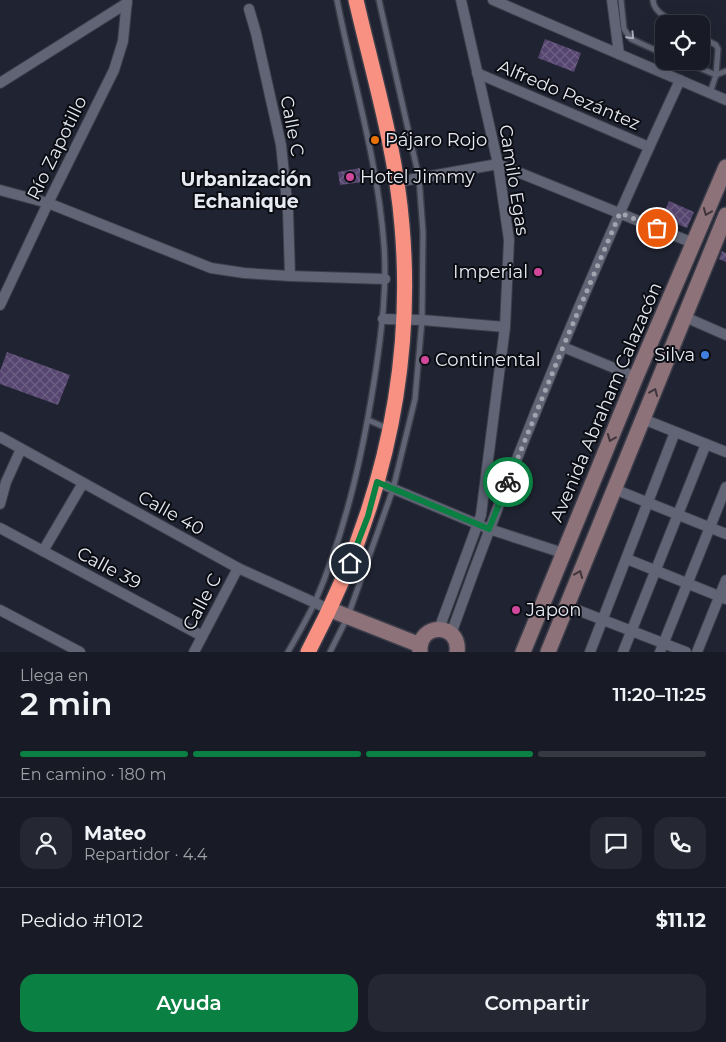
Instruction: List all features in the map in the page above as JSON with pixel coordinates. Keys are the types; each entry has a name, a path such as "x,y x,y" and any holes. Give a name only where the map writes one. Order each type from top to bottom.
{"highway":[{"path":"308,652 331,610 368,516 390,429 400,369 404,321 402,226 397,182 356,0"}],"main road":[{"name":"Avenida Abraham Calazacón","path":"523,652 636,377 726,167"},
{"path":"548,652 726,215"},
{"path":"331,610 420,648 422,640 429,632 445,632 457,643 457,652"}],"street":[{"name":"Camilo Egas","path":"445,632 481,515 505,327 509,240 498,164 461,0"},
{"path":"493,0 726,100"},
{"path":"612,0 619,54"},
{"path":"0,83 127,1"},
{"name":"Río Zapotillo","path":"0,305 48,202 114,70 123,41 127,1"},
{"name":"Calle C","path":"249,9 281,145 288,211 290,276"},
{"name":"Alfredo Pezántez","path":"477,73 649,147"},
{"path":"445,632 620,213 680,80"},
{"path":"397,182 498,164 693,243"},
{"path":"0,190 48,202 211,268 244,273 290,276 385,279"},
{"path":"685,317 726,335"},
{"path":"383,319 422,320 505,327"},
{"path":"563,347 636,377"},
{"path":"643,419 726,452"},
{"path":"590,652 675,432"},
{"name":"Calle 40","path":"0,437 238,568 331,610"},
{"path":"623,652 706,444"},
{"path":"0,504 6,482 21,449"},
{"path":"377,482 478,525 563,553"},
{"path":"43,551 83,483"},
{"path":"662,648 726,487"},
{"path":"614,489 726,534"},
{"name":"Calle 39","path":"0,528 202,636"},
{"path":"627,559 723,598"},
{"name":"Calle C","path":"194,652 238,568"},
{"path":"697,652 723,598 726,580"},
{"path":"566,606 631,631 662,648 686,652"},
{"path":"0,610 80,652"}],"lane":[{"path":"288,652 314,603 335,549 356,476 368,420 383,319 384,245 378,186 337,0"},
{"path":"330,652 348,616 394,489 414,399 422,320 423,232 419,178 379,0"},
{"path":"620,0 624,29 631,39 655,50"},
{"path":"653,0 655,9 664,15"},
{"path":"710,42 716,45 718,49 716,74 710,93"},
{"path":"706,70 716,74 726,71"},
{"path":"368,420 390,429"}],"building":[{"path":"545,39 581,53 574,72 538,58"},
{"name":"Hotel Jimmy","path":"360,168 362,182 340,185 338,172"},
{"path":"669,201 694,212 687,228 662,218"},
{"path":"722,251 726,253 726,262 719,259"},
{"path":"7,352 70,375 58,405 0,384 0,371"}],"way so far":[{"path":"508,482 620,213 657,228"}],"place":[{"name":"Pájaro Rojo","path":"375,140"},
{"name":"Hotel Jimmy","path":"350,177"},
{"name":"Imperial","path":"538,272"},
{"name":"Silva","path":"705,355"},
{"name":"Continental","path":"425,360"},
{"name":"Japon","path":"516,610"}],"district":[{"name":"Urbanización Echanique","path":"246,190"}],"route":[{"path":"350,563 368,516 377,482 489,529 508,482"}]}
